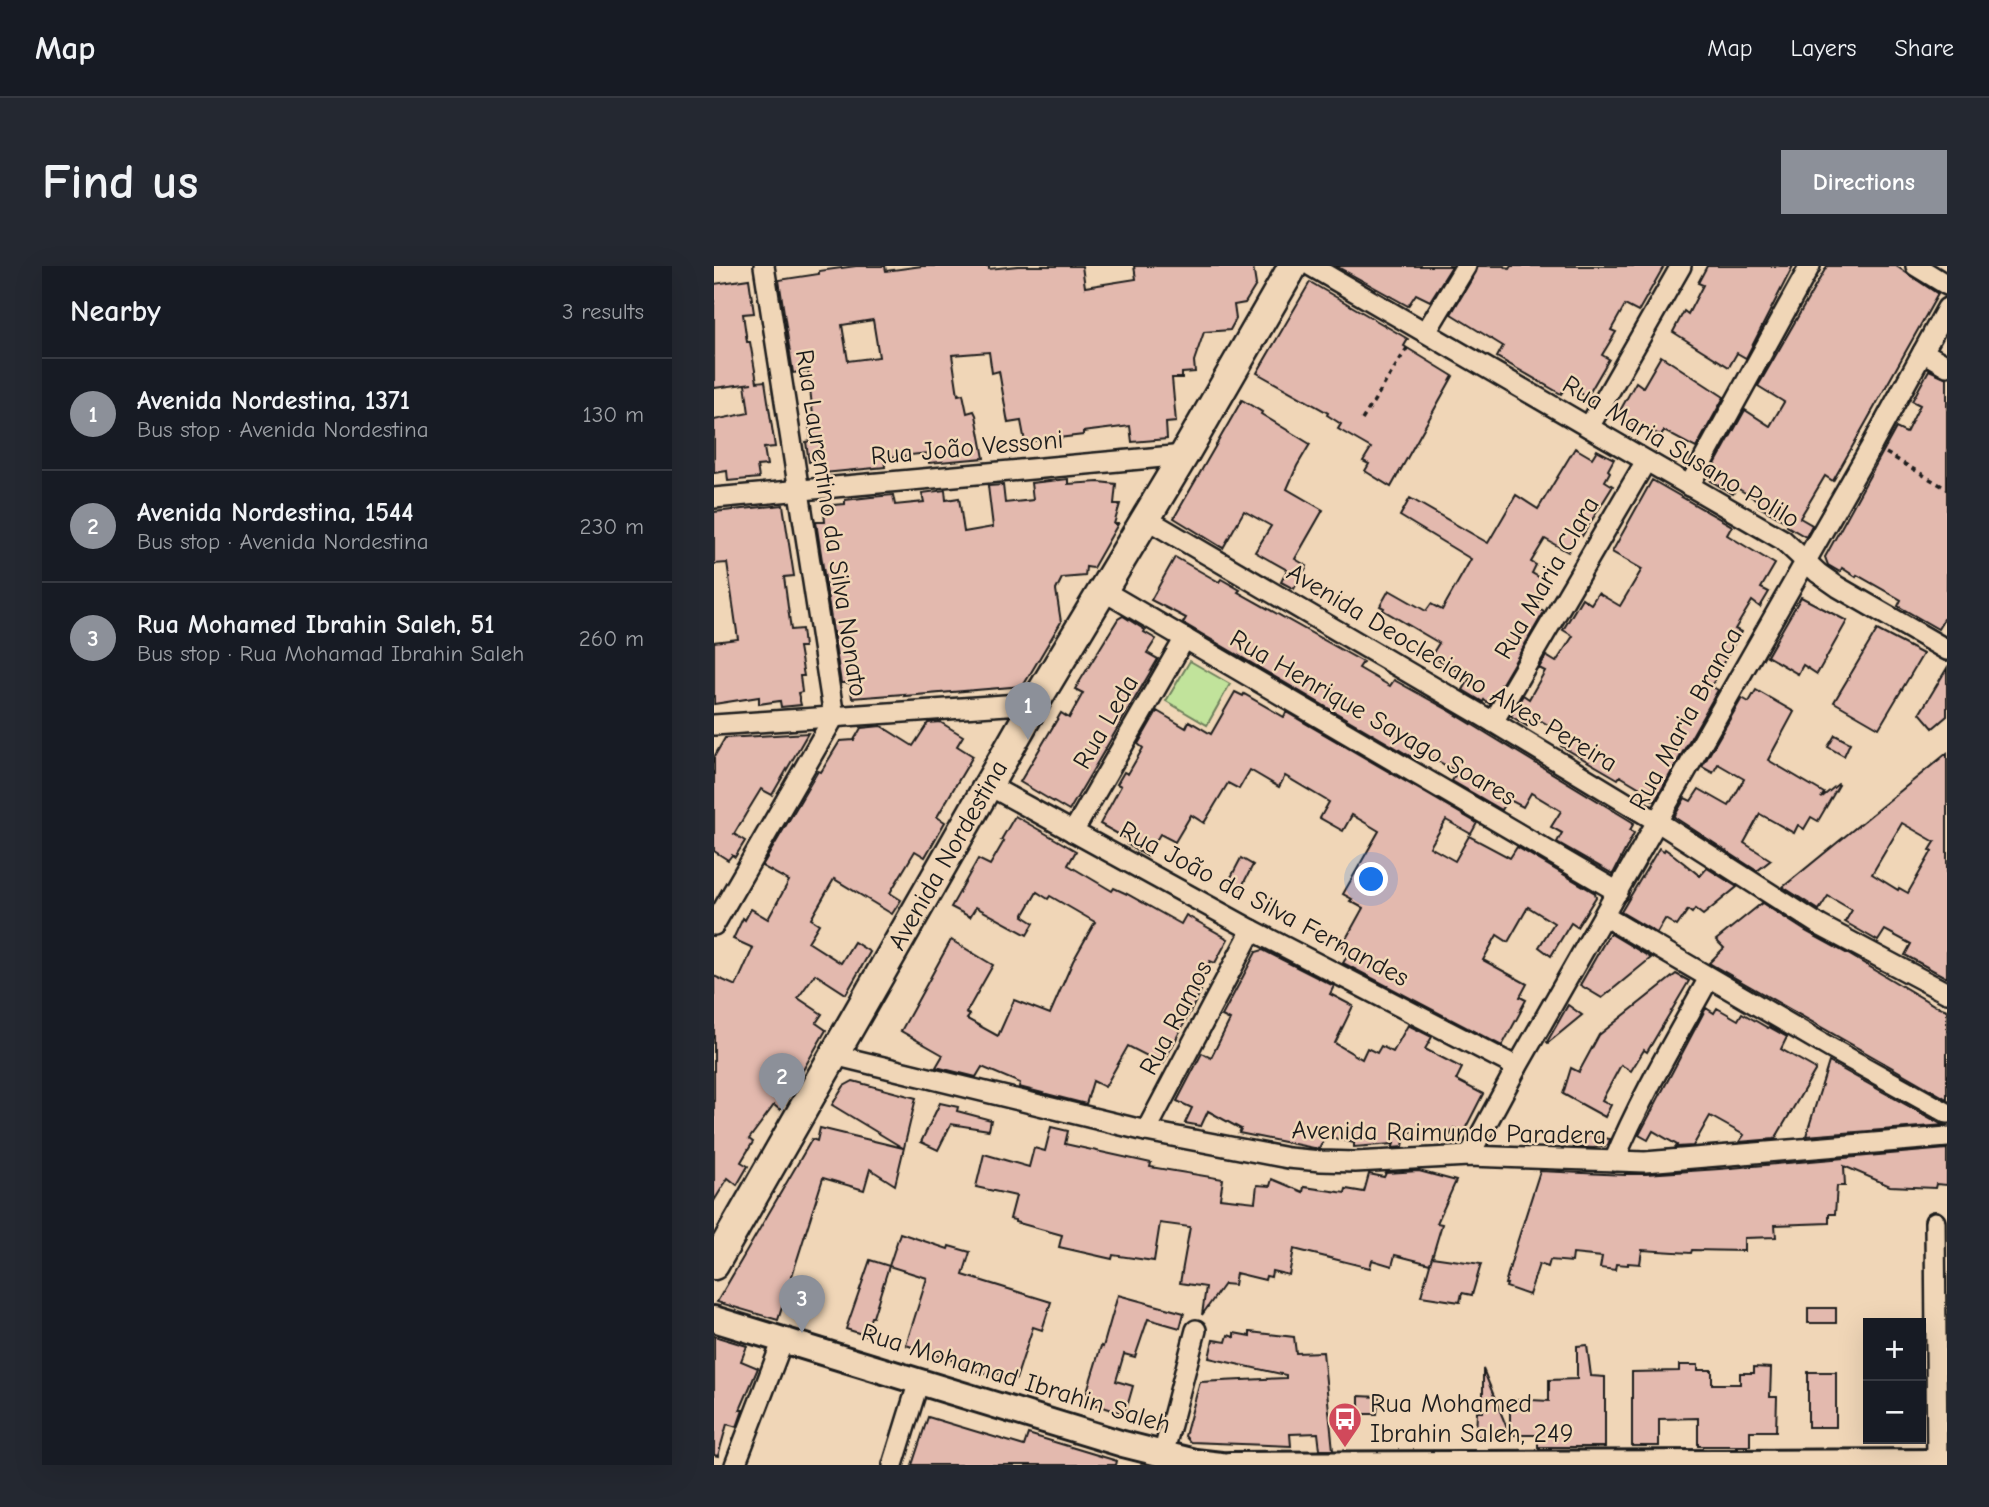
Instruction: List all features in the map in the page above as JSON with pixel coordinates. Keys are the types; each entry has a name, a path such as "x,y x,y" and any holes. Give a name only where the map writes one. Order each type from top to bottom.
{"main road":[{"name":"Avenida Nordestina","path":"717,1251 834,1055 1035,702 1184,456 1293,266"}],"street":[{"name":"Rua Laurentino da Silva Nonato","path":"714,925 834,717 764,266"},
{"name":"Rua Maria Susano Polilo","path":"1311,266 1783,541 1838,587 1947,650"},
{"path":"1423,330 1466,266"},
{"path":"1589,427 1681,266"},
{"path":"1689,486 1811,266"},
{"path":"1916,266 1947,285"},
{"name":"Rua Maria Branca","path":"1469,1156 1947,308"},
{"path":"1923,352 1947,366"},
{"name":"Rua João Vessoni","path":"714,498 1184,456"},
{"name":"Rua Maria Clara","path":"1493,722 1646,461"},
{"name":"Avenida Deocleciano Alves Pereira","path":"1145,519 1493,722 1658,822 1821,926 1947,993"},
{"name":"Rua Henrique Sayago Soares","path":"1102,590 1618,892"},
{"name":"Rua Leda","path":"1073,832 1185,638"},
{"path":"714,725 1035,702"},
{"name":"Rua João da Silva Fernandes","path":"988,785 1252,930 1517,1067"},
{"path":"1604,916 1947,1113"},
{"name":"Rua Ramos","path":"1146,1131 1252,930"},
{"path":"1614,1161 1654,1078 1709,978"},
{"name":"Avenida Raimundo Paradera","path":"834,1055 1146,1131 1288,1158 1321,1161 1355,1162 1469,1156 1646,1162 1947,1137"},
{"path":"1229,1465 1942,1462 1935,1222"},
{"name":"Rua Mohamad Ibrahin Saleh","path":"714,1319 919,1381 1152,1457 1221,1465"},
{"path":"1152,1457 1196,1330"},
{"path":"735,1465 783,1340"},
{"path":"893,1465 919,1381"}],"path":[{"path":"1362,420 1423,330"},
{"path":"1872,445 1947,488"}],"green space":[{"path":"1190,661 1230,684 1207,725 1166,701"}],"building":[{"path":"856,266 885,266 886,271 922,266 989,266 989,269 1082,266 1085,287 1136,279 1134,266 1253,266 1256,285 1245,303 1234,305 1236,319 1230,330 1204,332 1194,361 1195,372 1182,373 1182,378 1172,378 1176,422 1166,423 1167,439 1132,442 1130,426 1025,442 1021,421 1008,423 999,371 992,373 989,352 952,355 958,395 963,394 967,413 974,411 976,415 984,458 929,463 928,453 884,458 885,467 824,473 822,461 809,462 806,442 811,441 808,415 813,415 808,371 793,373 779,280 819,274 819,271","holes":["873,320 879,357 848,361 842,325"]},
{"path":"1336,266 1452,266 1430,301 1416,294 1408,306"},
{"path":"1478,266 1504,266 1509,269 1511,266 1664,266 1638,312 1625,305 1611,330 1616,332 1602,355 1609,359 1587,397 1567,385 1561,394 1497,357 1503,346 1451,314"},
{"path":"1707,266 1793,266 1746,358 1737,353 1729,367 1673,332 1684,311 1688,314 1703,285 1698,283"},
{"path":"1827,266 1896,266 1938,294 1833,481 1825,476 1800,518 1812,525 1806,537 1758,506 1760,502 1737,488 1733,494 1711,481 1709,475 1745,410 1770,426 1784,402 1758,386"},
{"path":"749,279 754,313 743,314 747,342 750,342 757,382 765,381 775,447 764,448 767,465 757,466 759,478 728,481 727,471 714,473 714,420 749,413 745,384 752,383 714,388 714,284"},
{"path":"1310,282 1408,339 1404,346 1453,376 1391,487 1365,471 1369,464 1363,461 1371,448 1338,429 1341,424 1327,415 1328,413 1257,373"},
{"path":"1661,356 1724,397 1696,448 1664,431 1661,436 1639,423 1637,427 1617,416 1636,382 1643,387"},
{"path":"1929,370 1947,378 1947,614 1938,629 1898,606 1901,600 1857,575 1856,577 1842,568 1840,572 1828,565 1825,557 1896,428 1906,433 1920,405 1912,401"},
{"path":"1242,400 1310,444 1287,489 1323,510 1295,559 1307,566 1294,589 1281,582 1287,570 1255,552 1271,526 1244,511 1223,548 1174,518"},
{"path":"1575,448 1592,458 1597,450 1614,459 1605,481 1613,486 1582,536 1579,534 1568,552 1545,539 1531,562 1536,565 1532,573 1549,583 1535,607 1544,612 1490,704 1484,700 1483,702 1463,690 1470,678 1431,656 1439,643 1380,606 1389,590 1426,611 1431,604 1442,610 1471,559 1400,516 1410,498 1488,543 1516,495 1538,509"},
{"path":"1068,479 1068,484 1116,484 1114,504 1120,504 1114,524 1118,524 1093,568 1086,567 1085,576 1062,578 1056,590 1061,622 1023,686 852,698 850,683 841,683 816,522 825,522 824,511 833,509 833,505 845,504 845,500 893,495 895,505 924,502 922,493 945,490 946,500 959,498 964,532 993,527 988,486 1003,485 1005,503 1033,500 1031,483"},
{"path":"1652,480 1732,526 1727,535 1775,564 1761,588 1769,592 1760,607 1752,601 1735,629 1741,632 1711,686 1718,690 1655,801 1644,794 1645,791 1620,776 1618,779 1561,746 1567,736 1533,716 1527,726 1511,716 1523,695 1529,699 1545,671 1539,668 1546,656 1556,662 1573,636 1563,630 1582,598 1591,604 1598,593 1620,606 1642,569 1612,552"},
{"path":"783,505 794,576 784,577 791,630 802,629 804,647 799,647 804,676 800,676 802,692 798,693 801,705 781,707 780,701 759,704 759,697 714,704 714,642 738,639 727,563 714,564 714,512"},
{"path":"1175,557 1219,582 1221,579 1240,590 1238,592 1363,662 1359,668 1390,686 1394,680 1450,711 1634,823 1630,830 1634,833 1613,874 1557,842 1562,833 1551,827 1561,811 1531,793 1523,807 1508,799 1502,810 1452,781 1457,772 1422,752 1419,752 1415,759 1183,623 1186,618 1151,600"},
{"path":"1801,597 1847,621 1817,674 1803,665 1798,674 1767,656"},
{"path":"1123,616 1156,639 1147,653 1158,659 1069,811 1020,782 1061,713 1069,718 1083,693 1075,689 1118,619"},
{"path":"1877,630 1923,654 1879,728 1834,702"},
{"path":"1947,668 1947,716 1933,728 1920,713"},
{"path":"1756,690 1794,712 1768,760 1824,793 1821,798 1839,785 1818,821 1811,817 1804,829 1798,825 1794,833 1760,814 1744,843 1771,860 1757,871 1674,817 1685,798 1691,801 1699,789 1729,806 1744,779 1718,764 1713,773 1702,767 1742,698 1749,702"},
{"path":"1235,692 1243,696 1244,694 1284,717 1286,712 1477,823 1471,834 1446,820 1430,847 1455,861 1469,836 1510,858 1517,847 1595,893 1596,897 1577,927 1571,923 1551,956 1539,947 1554,923 1528,907 1508,942 1497,935 1483,960 1527,984 1520,997 1526,1000 1502,1046 1343,963 1350,951 1342,946 1363,908 1343,894 1379,831 1352,815 1343,831 1320,818 1329,802 1285,776 1279,787 1250,770 1239,789 1228,783 1204,823 1191,815 1175,842 1160,834 1147,856 1127,844 1129,840 1100,824 1121,786 1117,784 1124,772 1128,774 1143,748 1138,744 1157,711 1186,728 1189,721 1211,734"},
{"path":"940,722 963,736 957,746 973,756 937,817 945,822 925,857 915,851 890,893 901,900 892,914 834,879 811,919 819,924 808,942 841,963 854,942 870,952 846,994 815,974 798,998 822,1014 816,1023 826,1030 780,1110 774,1105 749,1139 753,1142 741,1162 748,1166 737,1185 728,1178 714,1201 714,976 736,986 753,948 733,939 743,918 745,920 751,909 768,919 789,881 762,866 818,771 821,772 840,741 854,740 861,728 881,726 913,746 928,723"},
{"path":"808,733 772,795 761,789 734,834 745,841 735,857 732,855 728,860 714,851 714,757 725,738"},
{"path":"1835,735 1850,743 1844,756 1828,747"},
{"path":"1947,753 1947,978 1905,955 1911,944 1885,930 1878,941 1845,922 1852,910 1828,896 1819,910 1783,887","holes":["1902,823 1935,842 1908,893 1872,874"]},
{"path":"1015,816 1076,851 1068,865 1112,891 1114,888 1127,894 1181,924 1186,915 1228,939 1215,963 1210,961 1197,989 1201,991 1163,1064 1128,1046 1105,1087 1093,1081 1086,1104 1019,1087 1020,1083 982,1067 976,1077 936,1067 943,1055 901,1031 951,940 993,965 966,1013 970,1015 967,1019 998,1036 1014,1000 1050,1014 1073,961 1095,922 1050,896 1048,899 1037,892 1023,916 1034,923 1027,935 976,907 970,917 951,907 978,859 990,865"},
{"path":"1659,848 1664,851 1665,849 1700,876 1707,868 1737,887 1703,915 1695,909 1692,913 1688,910 1677,926 1665,919 1657,933 1621,912"},
{"path":"1241,858 1253,865 1241,888 1229,881"},
{"path":"1762,903 1807,932 1947,1010 1947,1099 1709,963 1724,948 1716,940"},
{"path":"1611,934 1651,958 1602,998 1580,985"},
{"path":"1263,950 1334,986 1330,994 1353,1006 1335,1043 1362,1059 1367,1048 1377,1053 1381,1046 1393,1052 1408,1025 1432,1037 1425,1049 1462,1068 1456,1080 1483,1094 1463,1133 1454,1128 1448,1138 1430,1128 1405,1133 1403,1147 1392,1148 1394,1144 1354,1147 1354,1143 1326,1136 1319,1149 1239,1133 1241,1129 1208,1111 1201,1126 1185,1123 1192,1108 1177,1101 1202,1053 1211,1058 1230,1020 1222,1016 1256,952"},
{"path":"1676,974 1689,981 1647,1052 1644,1050 1631,1071 1621,1065 1602,1100 1611,1105 1605,1117 1563,1094 1571,1068 1579,1072 1599,1035"},
{"path":"1568,1005 1582,1015 1548,1043 1547,1042"},
{"path":"1706,1008 1714,1013 1717,1008 1738,1020 1742,1013 1769,1027 1787,1037 1781,1049 1816,1069 1775,1139 1739,1142 1744,1135 1710,1116 1693,1146 1676,1147 1677,1145 1653,1131 1648,1140 1639,1135"},
{"path":"1829,1062 1941,1124 1945,1125 1806,1136"},
{"path":"853,1081 916,1098 895,1185 870,1169 864,1190 823,1178 778,1320 717,1302 812,1139 817,1141 820,1128 903,1148 832,1105 844,1086"},
{"path":"940,1103 958,1107 957,1111 991,1120 989,1130 951,1124 938,1150 921,1142"},
{"path":"1051,1127 1068,1131 1065,1144 1151,1163 1150,1167 1223,1179 1220,1198 1255,1202 1257,1185 1270,1186 1272,1179 1303,1192 1304,1187 1345,1193 1346,1189 1364,1192 1369,1174 1384,1177 1386,1173 1419,1171 1456,1181 1437,1223 1442,1224 1430,1264 1395,1255 1392,1266 1372,1260 1370,1268 1294,1249 1289,1275 1272,1271 1271,1277 1266,1276 1265,1280 1236,1273 1234,1285 1224,1284 1202,1315 1206,1287 1180,1283 1190,1227 1160,1223 1154,1261 1113,1255 1112,1259 1059,1247 1062,1235 1010,1219 1016,1196 976,1187 984,1154 1029,1167 1034,1148 1045,1151"},
{"path":"1580,1134 1610,1139 1608,1145 1594,1148 1574,1147"},
{"path":"1947,1149 1947,1185 1936,1184 1935,1188 1890,1186 1844,1166 1845,1186 1837,1186 1835,1214 1829,1214 1829,1223 1775,1225 1776,1237 1744,1238 1744,1251 1692,1250 1691,1253 1642,1250 1640,1264 1616,1264 1615,1270 1600,1268 1602,1257 1573,1254 1572,1262 1550,1260 1548,1267 1539,1264 1529,1295 1506,1287 1505,1284 1540,1171 1646,1174"},
{"path":"900,1233 948,1249 949,1246 970,1252 963,1275 1051,1302 1042,1330 1033,1327 1016,1379 960,1366 961,1363 906,1345 927,1278 889,1266"},
{"path":"1432,1257 1481,1264 1472,1295 1462,1293 1460,1302 1421,1296"},
{"path":"870,1260 889,1266 865,1335 846,1329"},
{"path":"1118,1295 1184,1313 1180,1328 1148,1319 1135,1357 1124,1354 1116,1381 1133,1386 1125,1414 1084,1401"},
{"path":"1808,1308 1836,1308 1836,1323 1808,1323"},
{"path":"1250,1332 1294,1337 1296,1353 1323,1352 1333,1450 1320,1450 1318,1433 1290,1434 1291,1446 1190,1442 1185,1436 1200,1382 1286,1378 1286,1375 1209,1358 1213,1340 1226,1342 1228,1335 1234,1337 1234,1333 1250,1336"},
{"path":"714,1336 747,1346 741,1361 758,1368 740,1410 743,1410 737,1427 727,1424 718,1456 714,1455"},
{"path":"1587,1345 1591,1376 1605,1377 1605,1447 1538,1447 1538,1435 1510,1435 1510,1399 1549,1401 1549,1380 1577,1379 1577,1346"},
{"path":"1679,1365 1698,1365 1698,1370 1712,1370 1712,1384 1740,1384 1740,1373 1754,1373 1754,1367 1771,1368 1770,1397 1777,1397 1776,1431 1750,1431 1750,1446 1698,1446 1698,1418 1659,1419 1659,1446 1632,1446 1632,1372 1679,1371"},
{"path":"1483,1369 1511,1438 1476,1436 1477,1412 1483,1412"},
{"path":"1808,1372 1836,1372 1836,1427 1808,1427"},
{"path":"1359,1396 1379,1397 1377,1414 1359,1414"},
{"path":"928,1417 1024,1446 1028,1434 1117,1461 1116,1465 912,1465"}],"place":[{"name":"Avenida Nordestina, 1371","path":"1028,740"},
{"name":"Avenida Nordestina, 1544","path":"782,1111"},
{"name":"Rua Mohamed Ibrahin Saleh, 51","path":"802,1333"},
{"name":"Rua Mohamed Ibrahin Saleh, 249","path":"1345,1449"}]}
